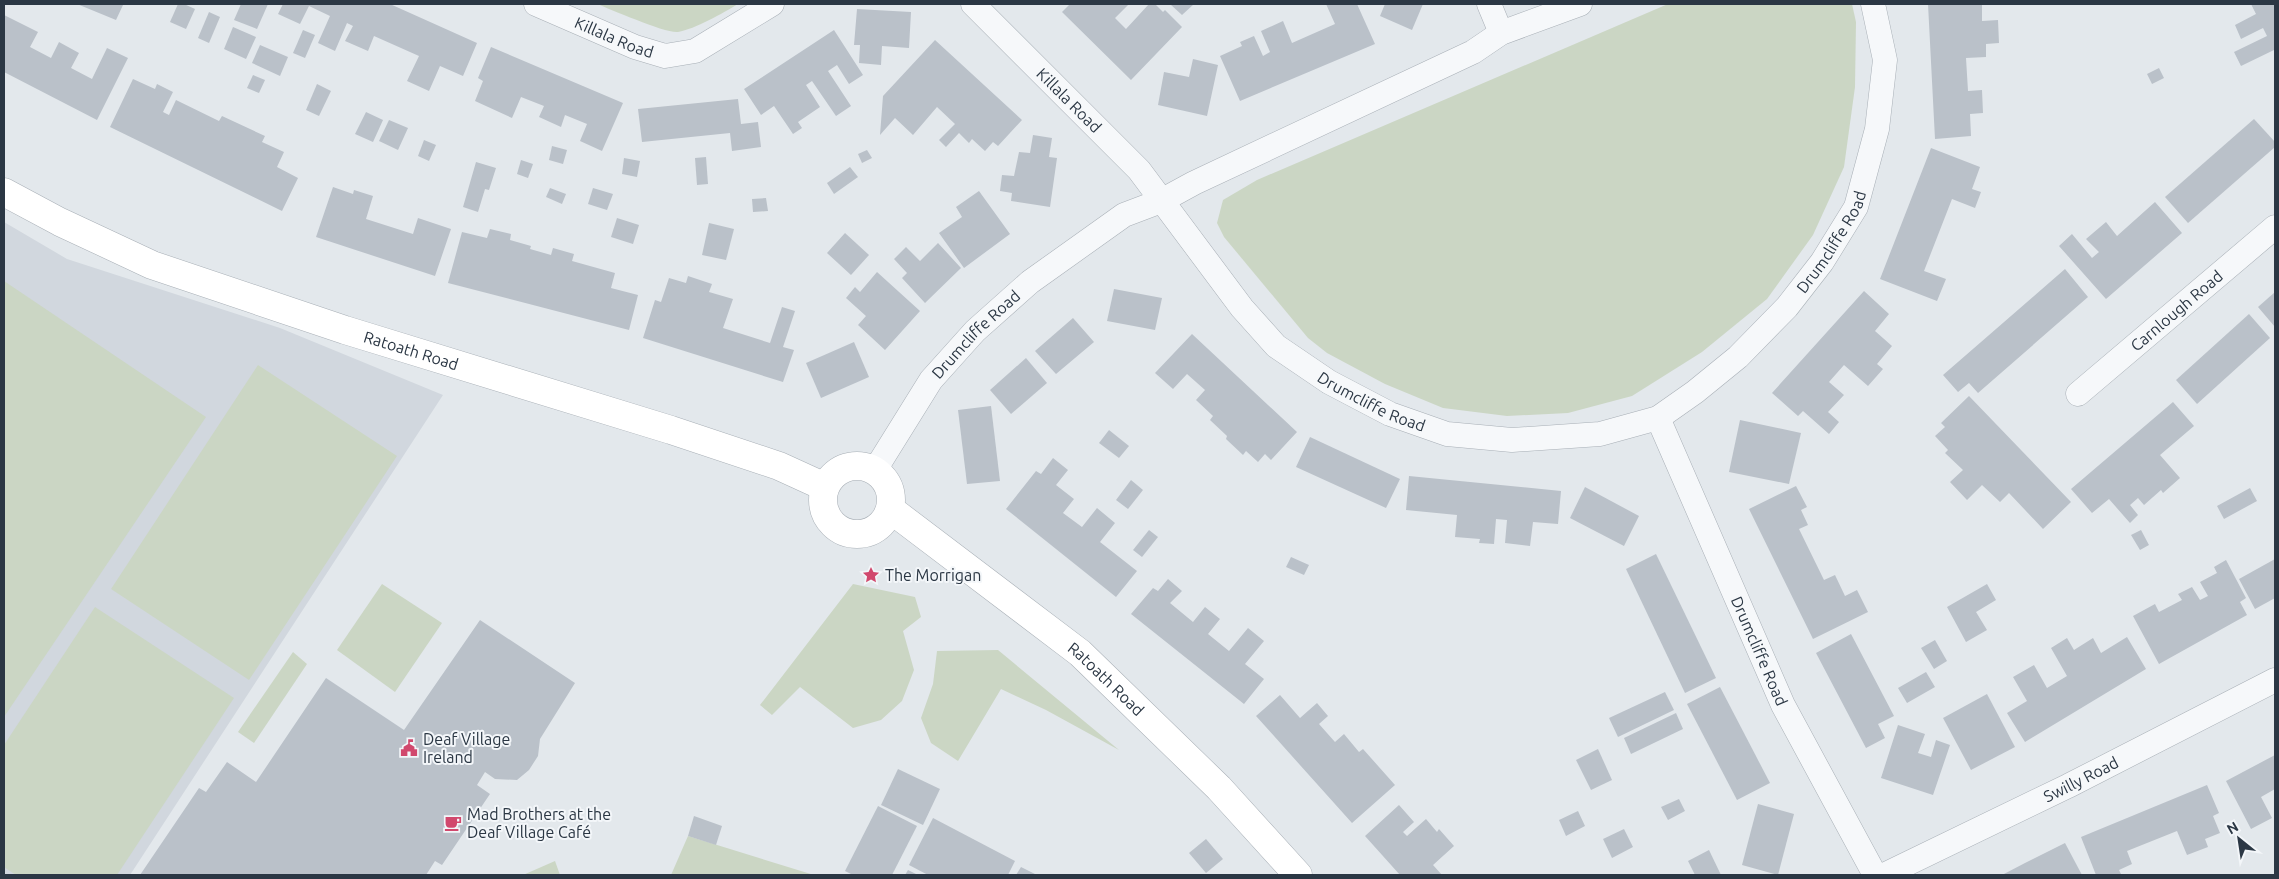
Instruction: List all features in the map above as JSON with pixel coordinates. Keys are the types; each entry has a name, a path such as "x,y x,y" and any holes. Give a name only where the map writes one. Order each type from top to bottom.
{"main road":[{"name":"Ratoath Road","path":"4,192 60,222 152,265 345,330 671,430 779,466 825,487"},
{"path":"865,466 875,470 885,479 890,490 890,508 882,524 873,531 850,534 838,529 830,521 824,510 822,498 825,487 841,469 865,466"},
{"name":"Ratoath Road","path":"890,508 1080,653 1212,781 1298,875"}],"street":[{"name":"Killala Road","path":"536,4 635,47 664,56 695,51 772,4"},
{"name":"Killala Road","path":"972,4 1139,170 1161,201"},
{"path":"1489,4 1501,33"},
{"name":"Drumcliffe Road","path":"875,470 931,380 974,332 1030,282 1124,214 1161,201 1194,183 1473,52 1501,33 1580,4"},
{"name":"Drumcliffe Road","path":"1161,201 1242,308 1276,346 1329,382 1390,414 1447,434 1512,440 1600,434 1658,418 1695,392 1738,357 1787,307 1822,262 1856,207 1877,129 1885,60 1873,4"},
{"name":"Carnlough Road","path":"2078,394 2275,227"},
{"name":"Drumcliffe Road","path":"1658,418 1783,705 1875,875"},
{"name":"Swilly Road","path":"1884,875 2068,786 2275,680"}],"shaded area":[{"path":"4,222 67,259 280,328 443,395 130,875 4,875"}],"green space":[{"path":"597,4 738,4 700,24 678,32 672,32"},
{"path":"1668,4 1852,4 1856,22 1855,87 1844,167 1813,235 1767,299 1702,352 1632,396 1568,413 1507,416 1443,408 1385,384 1327,353 1308,338 1224,237 1217,223 1223,200 1257,180"},
{"path":"4,281 206,417 4,717"},
{"path":"258,365 397,456 249,680 111,589"},
{"path":"382,584 442,623 395,692 337,650"},
{"path":"853,584 915,597 921,617 903,631 914,670 902,701 881,720 853,728 800,687 772,715 760,705"},
{"path":"95,607 234,698 117,875 16,875 4,867 4,745"},
{"path":"998,650 1119,750 1046,710 1001,689 958,761 931,743 921,718 933,684 937,651"},
{"path":"293,652 307,664 254,743 238,732"},
{"path":"688,836 814,875 671,875"},
{"path":"555,861 560,875 523,875"}],"building":[{"path":"77,4 121,4 123,5 116,20"},
{"path":"178,4 184,4 195,9 186,29 170,22"},
{"path":"241,4 268,4 257,29 234,20"},
{"path":"283,4 390,4 477,43 463,76 440,66 429,91 407,81 419,56 374,36 368,51 345,41 353,26 347,23 335,51 318,43 330,16 309,6 300,24 278,14"},
{"path":"1070,4 1129,4 1115,18 1126,29 1149,4 1155,4 1163,12 1165,10 1182,27 1131,80 1062,12"},
{"path":"1170,4 1194,4 1182,15"},
{"path":"1326,4 1357,4 1375,44 1240,101 1220,56 1242,46 1240,42 1254,36 1263,56 1270,52 1261,31 1283,21 1292,43 1335,24"},
{"path":"1385,4 1423,4 1412,30 1380,16"},
{"path":"1928,4 1982,4 1982,21 1998,20 1999,43 1986,44 1986,57 1966,58 1968,91 1982,90 1983,113 1970,114 1971,136 1935,139"},
{"path":"2251,4 2275,4 2275,53 2274,50 2241,66 2234,52 2267,36 2263,28 2241,39 2235,25 2256,14"},
{"path":"857,9 911,12 909,48 882,46 881,65 859,63 860,45 854,45"},
{"path":"209,12 220,17 209,43 198,38"},
{"path":"4,15 38,32 30,47 51,58 59,42 79,53 71,68 92,79 107,48 128,58 97,120 4,72"},
{"path":"233,27 256,37 246,59 224,49"},
{"path":"303,30 315,35 305,58 293,53"},
{"path":"834,30 863,75 849,84 837,65 828,71 851,106 836,116 812,81 806,85 820,107 798,122 802,128 793,134 774,106 761,115 744,89"},
{"path":"935,40 1022,120 998,146 993,142 985,151 972,139 969,143 959,133 946,147 939,140 955,124 937,107 913,135 895,118 880,135 883,96"},
{"path":"260,45 288,57 280,76 252,63"},
{"path":"491,47 623,103 602,151 580,141 587,124 565,115 561,127 539,117 544,106 521,97 512,118 475,101 483,81 478,78"},
{"path":"1193,59 1218,65 1207,116 1158,105 1164,72 1189,77"},
{"path":"2159,68 2164,78 2152,84 2147,74"},
{"path":"253,75 265,80 259,93 247,88"},
{"path":"133,79 155,89 157,84 173,92 163,112 169,115 176,100 219,121 222,116 265,136 262,142 284,152 277,167 298,178 282,211 110,127"},
{"path":"317,84 331,91 319,116 306,110"},
{"path":"738,99 741,124 758,122 761,147 732,151 730,133 642,142 638,109"},
{"path":"366,112 383,120 373,142 355,134"},
{"path":"2254,119 2275,142 2275,147 2188,223 2165,197"},
{"path":"389,120 408,128 398,150 379,141"},
{"path":"1033,135 1052,138 1049,157 1057,158 1050,207 1011,201 1012,193 1000,191 1002,175 1014,176 1019,152 1030,153"},
{"path":"424,140 436,145 429,161 418,156"},
{"path":"552,146 567,150 563,164 549,160"},
{"path":"1931,148 1980,167 1972,189 1981,192 1975,208 1952,199 1924,271 1946,279 1937,301 1880,279"},
{"path":"867,150 872,158 862,163 858,154"},
{"path":"706,157 708,184 697,185 695,158"},
{"path":"624,158 640,161 637,177 622,174"},
{"path":"521,160 533,164 528,178 517,174"},
{"path":"476,162 496,168 489,190 485,189 478,212 463,207"},
{"path":"850,167 858,177 834,194 827,183"},
{"path":"333,187 353,194 354,190 373,196 366,219 413,234 418,218 451,229 435,276 316,237"},
{"path":"550,188 566,194 562,204 546,197"},
{"path":"593,188 613,194 607,210 588,204"},
{"path":"979,191 1010,234 964,268 939,233 962,217 956,207"},
{"path":"766,198 768,211 753,212 752,199"},
{"path":"2155,202 2182,233 2106,299 2059,246 2072,234 2092,258 2099,252 2086,239 2106,222 2117,236"},
{"path":"617,218 639,225 633,244 611,237"},
{"path":"709,223 734,229 726,260 702,255"},
{"path":"490,229 511,234 510,240 531,246 530,249 551,255 553,248 574,254 572,261 615,273 611,288 638,295 629,330 448,283 462,232 487,238"},
{"path":"845,233 869,255 851,275 827,253"},
{"path":"938,243 961,268 925,303 902,278 907,273 894,259 906,247 920,261"},
{"path":"2065,269 2088,297 1978,393 1969,383 1958,392 1943,375"},
{"path":"877,272 920,311 885,350 858,325 866,316 846,298 855,287 860,292"},
{"path":"688,276 712,284 709,292 733,299 723,328 770,343 782,307 795,311 783,347 794,350 783,382 643,338 655,300 661,302 669,278 686,283"},
{"path":"1114,289 1162,298 1155,330 1107,321"},
{"path":"1864,291 1889,314 1875,331 1892,346 1877,364 1883,369 1868,386 1844,365 1829,382 1844,395 1828,412 1839,422 1829,434 1803,411 1798,416 1772,393"},
{"path":"2275,292 2275,327 2258,307"},
{"path":"2249,314 2270,338 2197,404 2176,380"},
{"path":"1073,318 1094,342 1056,374 1035,351"},
{"path":"1192,334 1297,432 1271,460 1265,454 1258,462 1246,451 1243,455 1226,439 1227,436 1210,420 1213,416 1196,400 1205,390 1187,374 1173,389 1155,373"},
{"path":"854,342 869,377 821,398 806,363"},
{"path":"1026,358 1047,383 1011,414 990,390"},
{"path":"1969,396 2071,502 2043,529 2009,493 2000,502 1982,485 1967,500 1950,482 1963,470 1945,453 1948,450 1935,436 1945,427 1941,423"},
{"path":"2173,402 2194,426 2160,455 2180,478 2163,493 2161,490 2144,505 2138,498 2130,505 2138,515 2130,523 2109,499 2092,513 2071,489"},
{"path":"991,406 1000,481 967,484 958,410"},
{"path":"1740,420 1801,433 1789,484 1729,472"},
{"path":"1109,430 1129,446 1119,458 1099,443"},
{"path":"1310,437 1400,479 1386,508 1296,467"},
{"path":"1053,458 1068,470 1056,485 1074,499 1063,513 1082,527 1097,508 1115,523 1100,542 1137,571 1116,597 1006,509 1036,471 1041,474"},
{"path":"1409,476 1561,491 1558,524 1533,522 1530,546 1505,543 1507,520 1496,519 1494,544 1479,543 1480,539 1455,537 1457,515 1406,510"},
{"path":"1131,480 1143,490 1128,509 1116,500"},
{"path":"1796,486 1807,507 1801,510 1808,525 1799,529 1824,580 1835,575 1845,596 1857,590 1868,612 1813,639 1749,509"},
{"path":"1585,487 1639,516 1624,546 1570,518"},
{"path":"2250,488 2257,501 2224,519 2217,506"},
{"path":"1149,530 1158,537 1142,557 1133,550"},
{"path":"2141,530 2149,545 2140,550 2131,535"},
{"path":"1656,554 1716,678 1685,693 1626,569"},
{"path":"1291,557 1309,565 1304,575 1286,567"},
{"path":"2275,559 2275,598 2255,609 2239,579"},
{"path":"2226,560 2246,598 2240,602 2247,615 2159,664 2133,616 2155,604 2159,612 2182,600 2178,594 2192,587 2200,600 2208,596 2200,582 2217,573 2214,567"},
{"path":"1168,579 1182,591 1170,603 1193,622 1205,607 1220,619 1208,634 1229,651 1248,628 1264,641 1245,664 1264,679 1244,704 1131,614 1153,588 1158,591"},
{"path":"1987,584 1996,600 1976,612 1987,630 1966,642 1947,607"},
{"name":"Deaf Village Ireland","path":"480,620 575,683 540,739 538,756 529,770 517,780 495,779 485,772 477,785 490,794 442,865 435,861 426,875 140,875 199,788 206,792 227,762 256,782 326,678 404,730"},
{"path":"1851,634 1894,716 1878,724 1885,738 1866,748 1816,653"},
{"path":"2127,637 2146,669 2025,742 2007,713 2027,701 2013,677 2034,665 2047,688 2067,676 2051,648 2067,638 2074,650 2093,638 2101,653"},
{"path":"1935,640 1947,661 1934,669 1921,648"},
{"path":"1926,672 1935,687 1907,703 1898,688"},
{"path":"1720,687 1770,783 1737,800 1687,704"},
{"path":"1665,692 1674,710 1618,737 1609,718"},
{"path":"1987,694 2015,747 1971,770 1943,718"},
{"path":"1280,695 1300,718 1317,703 1328,716 1319,724 1335,742 1344,734 1359,752 1363,749 1395,785 1352,823 1256,716"},
{"path":"1676,713 1683,729 1631,754 1624,738"},
{"path":"1898,725 1925,734 1918,753 1931,757 1936,740 1950,745 1933,795 1881,778"},
{"path":"1598,749 1612,780 1591,790 1576,760"},
{"path":"2275,755 2275,789 2261,797 2272,818 2251,829 2226,781"},
{"path":"898,769 940,789 923,825 881,805"},
{"path":"2207,785 2219,813 2213,816 2220,833 2205,839 2208,847 2187,855 2177,831 2127,851 2132,864 2119,870 2121,874 2096,875 2081,837"},
{"path":"1679,799 1685,811 1668,820 1661,807"},
{"path":"1758,804 1794,814 1778,875 1742,865"},
{"path":"1399,805 1414,822 1403,832 1407,836 1426,819 1437,832 1439,829 1454,846 1433,865 1442,875 1400,875 1365,836"},
{"path":"878,806 917,826 892,875 853,875 845,871"},
{"path":"1578,811 1585,826 1566,836 1559,820"},
{"path":"694,816 722,826 716,845 688,836"},
{"path":"933,818 1015,861 1008,875 928,875 909,865"},
{"path":"1624,829 1633,847 1612,858 1603,839"},
{"path":"1206,839 1223,859 1206,873 1189,853"},
{"path":"2065,843 2082,875 2002,875 2025,863"},
{"path":"1709,850 1721,875 1695,875 1688,861"},
{"path":"1021,867 1037,875 1016,875"},
{"path":"908,870 918,875 905,875"}],"place":[{"name":"The Morrigan","path":"871,575"},
{"name":"Deaf Village Ireland","path":"409,748"},
{"name":"Mad Brothers at the Deaf Village Café","path":"453,823"}]}
